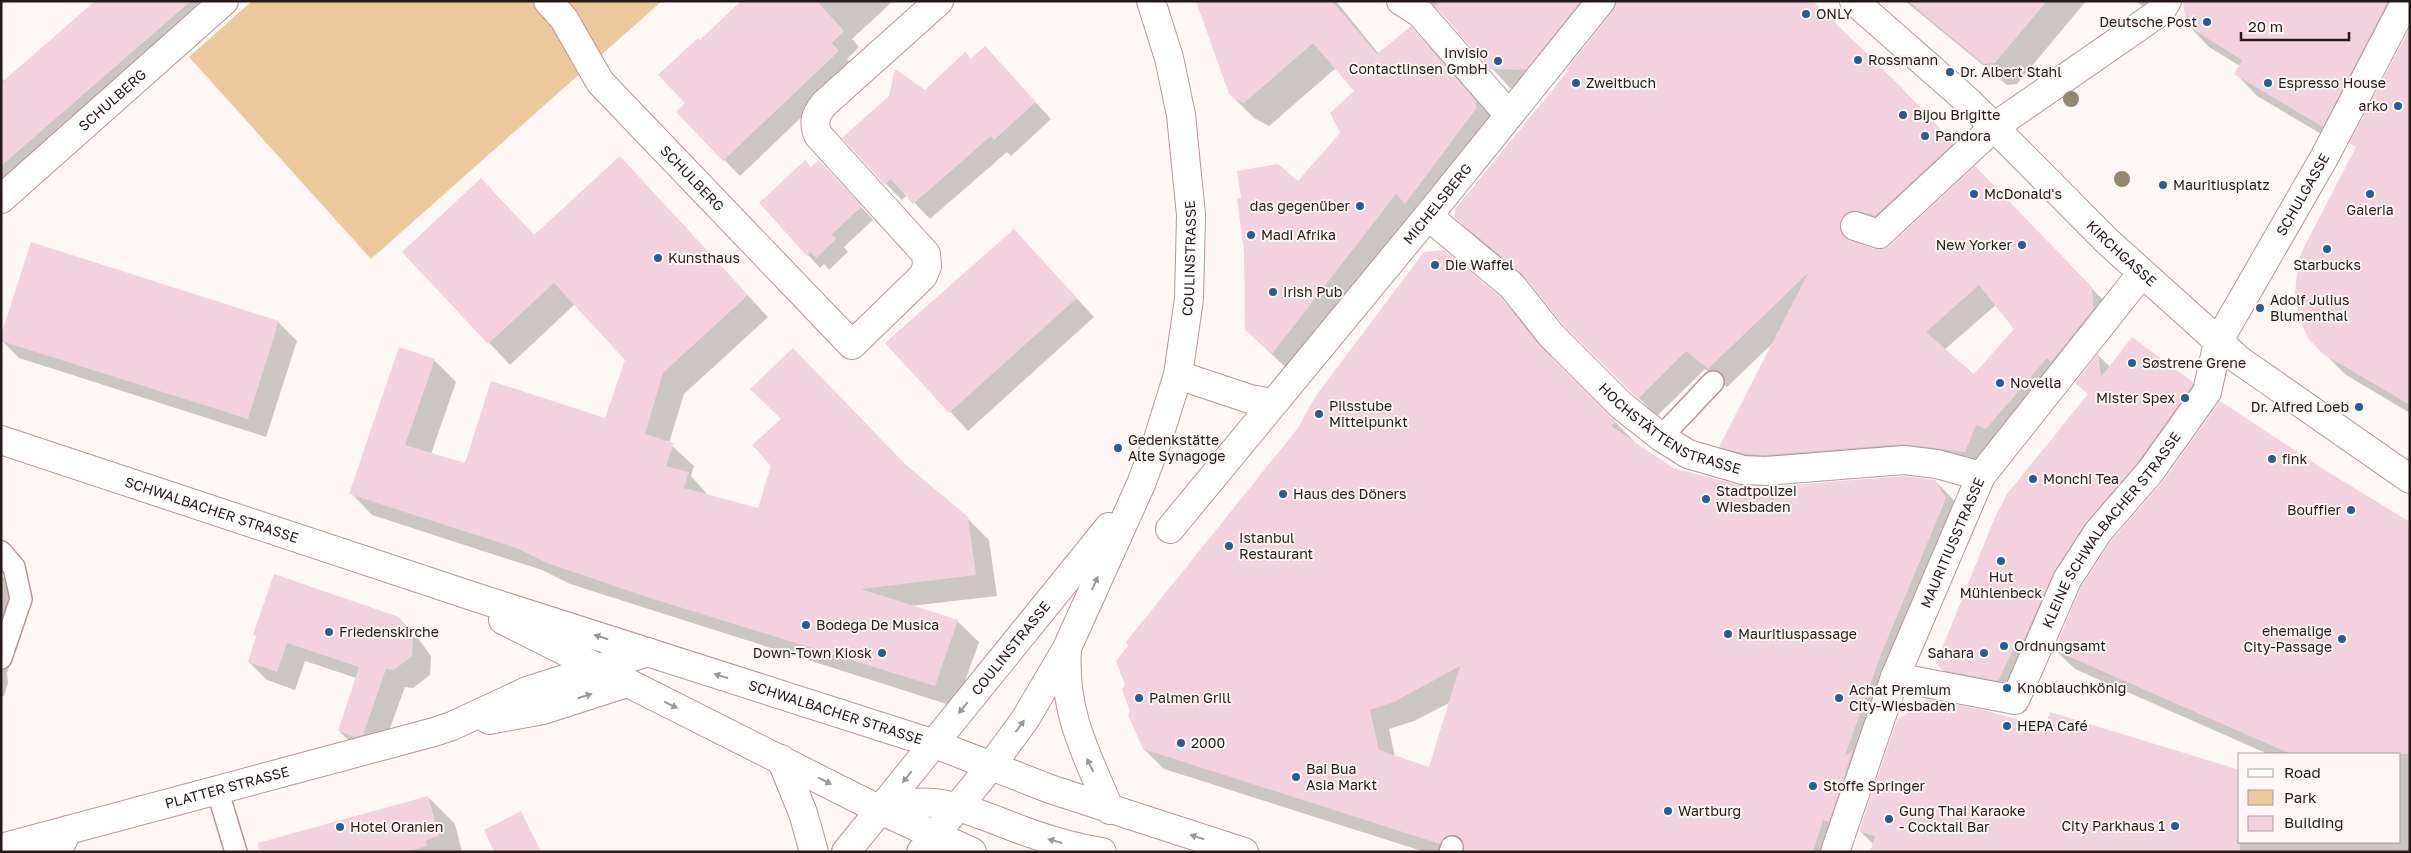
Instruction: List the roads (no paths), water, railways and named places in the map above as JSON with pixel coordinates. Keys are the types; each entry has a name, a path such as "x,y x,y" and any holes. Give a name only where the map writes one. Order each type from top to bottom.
{"street":[{"name":"SCHULBERG","path":"1,198 224,1"},
{"name":"SCHULBERG","path":"548,1 564,19 600,82 852,345 923,276 927,266 926,254 818,136 814,125 816,115 824,104 939,1"},
{"name":"COULINSTRASSE","path":"928,843 991,766 1026,718 1067,648 1141,484 1158,439 1178,375 1188,308 1192,257 1190,190 1182,115 1169,58 1151,1"},
{"path":"1401,1 1420,13 1509,114"},
{"name":"MICHELSBERG","path":"1170,529 1428,216 1601,1"},
{"name":"KIRCHGASSE","path":"1854,1 1969,102 2108,242 2218,342 2239,360 2410,479"},
{"name":"SCHULGASSE","path":"2206,392 2218,342 2325,156 2406,1"},
{"path":"1855,226 1879,234 1994,127 2164,7"},
{"name":"HOCHSTÄTTENSTRASSE","path":"1428,216 1512,286 1551,335 1622,406 1661,437 1688,454 1742,470 1766,472 1904,460 1937,464 1981,476"},
{"name":"MAURITIUSSTRASSE","path":"1835,852 1895,677 1981,476 2142,273"},
{"path":"1178,375 1250,399 1272,404"},
{"name":"KLEINE SCHWALBACHER STRASSE","path":"1895,677 2015,700 2067,580 2098,532 2150,472 2206,392"},
{"name":"SCHWALBACHER STRASSE","path":"1,440 935,744 1110,810 1244,852"},
{"name":"COULINSTRASSE","path":"846,852 1068,581 1141,484"},
{"name":"SCHWALBACHER STRASSE","path":"424,579 880,810 928,843 972,852"},
{"path":"1067,648 1066,669 1070,711 1076,731 1110,810"},
{"name":"PLATTER STRASSE","path":"452,726 527,691 648,652"},
{"name":"PLATTER STRASSE","path":"1,848 62,841 217,789 452,726 543,710 627,683"},
{"path":"781,759 803,813 814,852"},
{"path":"880,810 921,802 958,806 1040,836 1102,852"}],"lane":[{"path":"1661,437 1713,382"},
{"path":"1,552 14,567 21,600 1,658"},
{"path":"217,789 236,852"}],"place":[{"name":"ONLY","path":"1806,14"},
{"name":"Deutsche Post","path":"2207,22"},
{"name":"Rossmann","path":"1858,60"},
{"name":"Invisio Contactlinsen GmbH","path":"1498,61"},
{"name":"Dr. Albert Stahl","path":"1950,72"},
{"name":"Zweitbuch","path":"1576,83"},
{"name":"Espresso House","path":"2268,83"},
{"name":"arko","path":"2398,106"},
{"name":"Bijou Brigitte","path":"1903,115"},
{"name":"Pandora","path":"1925,136"},
{"name":"Mauritiusplatz","path":"2163,185"},
{"name":"McDonald's","path":"1974,194"},
{"name":"Galeria","path":"2370,194"},
{"name":"das gegenüber","path":"1360,206"},
{"name":"Madi Afrika","path":"1251,235"},
{"name":"New Yorker","path":"2022,245"},
{"name":"Starbucks","path":"2327,249"},
{"name":"Kunsthaus","path":"658,258"},
{"name":"Die Waffel","path":"1435,265"},
{"name":"Irish Pub","path":"1273,292"},
{"name":"Adolf Julius Blumenthal","path":"2260,308"},
{"name":"Søstrene Grene","path":"2132,363"},
{"name":"Novella","path":"2000,383"},
{"name":"Mister Spex","path":"2185,398"},
{"name":"Dr. Alfred Loeb","path":"2359,407"},
{"name":"Pilsstube Mittelpunkt","path":"1319,414"},
{"name":"Gedenkstätte Alte Synagoge","path":"1118,448"},
{"name":"fink","path":"2272,459"},
{"name":"Monchi Tea","path":"2033,479"},
{"name":"Haus des Döners","path":"1283,494"},
{"name":"Stadtpolizei Wiesbaden","path":"1706,499"},
{"name":"Bouffier","path":"2351,510"},
{"name":"Istanbul Restaurant","path":"1229,546"},
{"name":"Hut Mühlenbeck","path":"2001,561"},
{"name":"Bodega De Musica","path":"806,625"},
{"name":"Friedenskirche","path":"329,632"},
{"name":"Mauritiuspassage","path":"1728,634"},
{"name":"ehemalige City-Passage","path":"2342,639"},
{"name":"Ordnungsamt","path":"2004,646"},
{"name":"Down-Town Kiosk","path":"882,653"},
{"name":"Sahara","path":"1984,653"},
{"name":"Knoblauchkönig","path":"2007,688"},
{"name":"Palmen Grill","path":"1139,698"},
{"name":"Achat Premium City-Wiesbaden","path":"1839,698"},
{"name":"HEPA Café","path":"2007,726"},
{"name":"2000","path":"1181,743"},
{"name":"Bai Bua Asia Markt","path":"1296,777"},
{"name":"Stoffe Springer","path":"1813,786"},
{"name":"Wartburg","path":"1668,811"},
{"name":"Gung Thai Karaoke - Cocktail Bar","path":"1889,819"},
{"name":"City Parkhaus 1","path":"2175,826"},
{"name":"Hotel Oranien","path":"340,827"}]}
